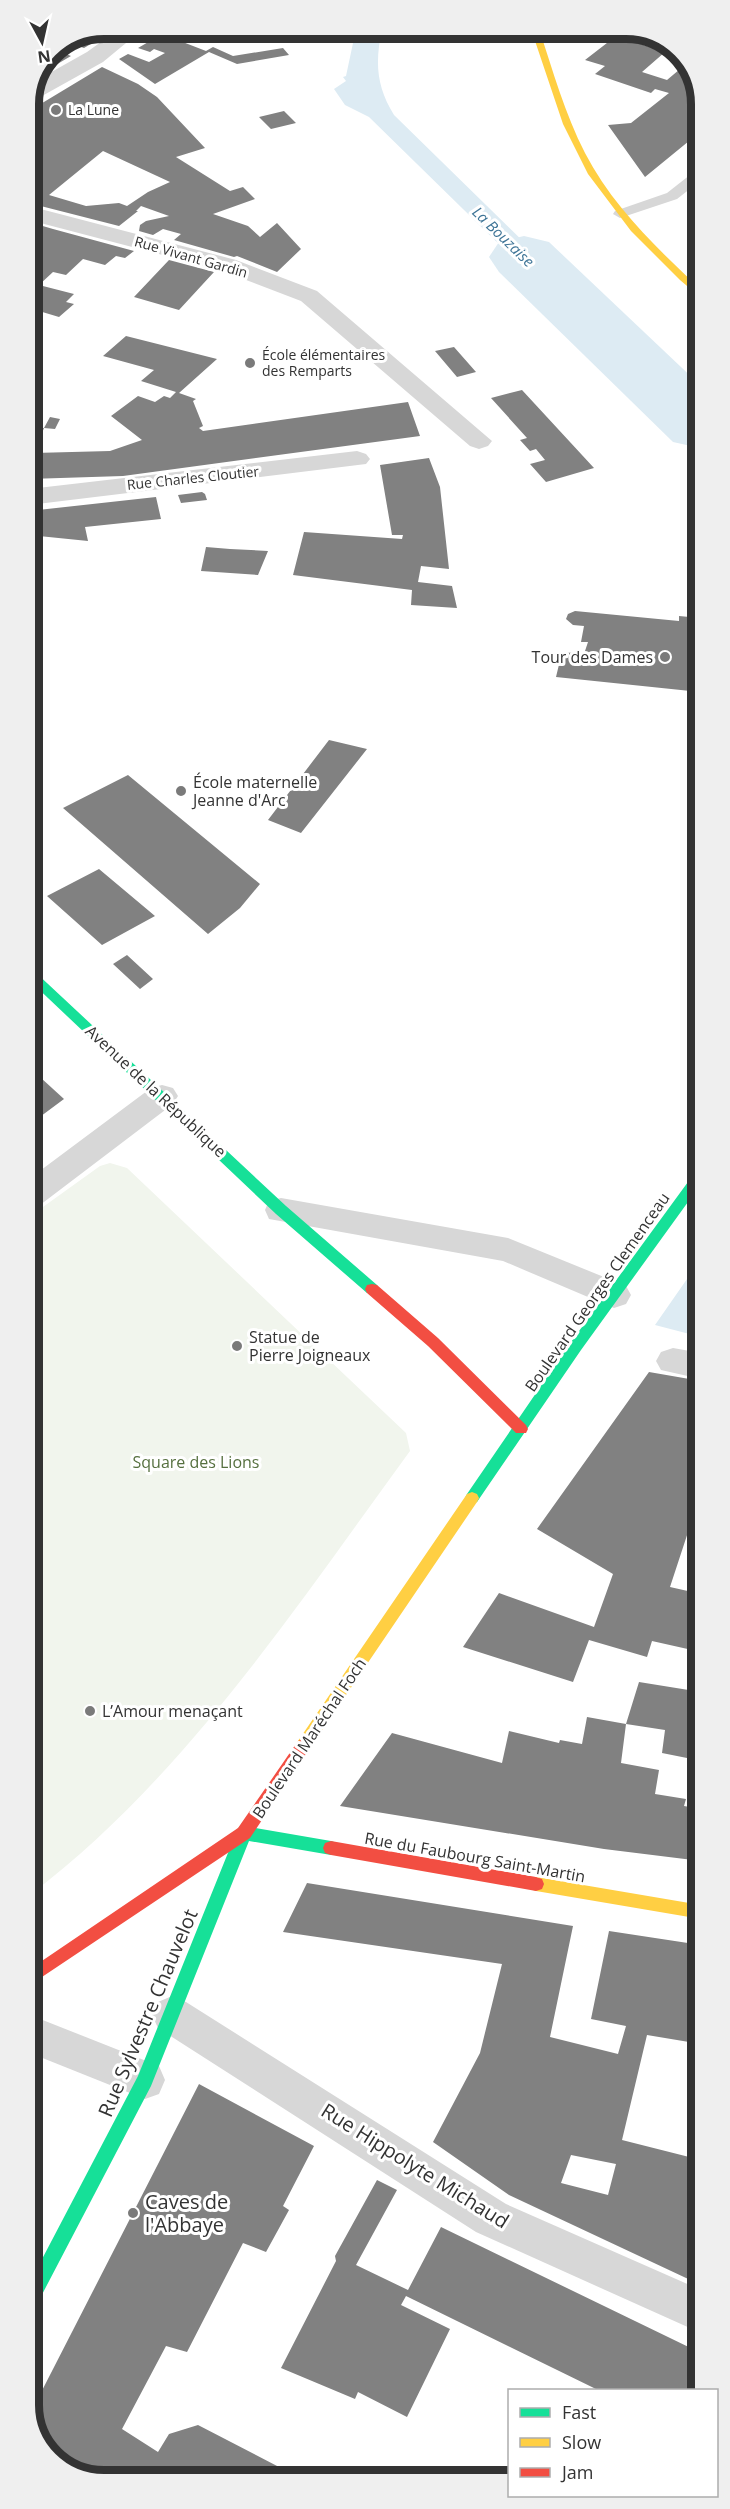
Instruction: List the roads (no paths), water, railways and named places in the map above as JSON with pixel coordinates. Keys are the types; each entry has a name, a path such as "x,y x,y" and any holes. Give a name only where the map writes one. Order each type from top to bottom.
{"main road":[{"path":"538,39 556,99 590,170 620,214 638,235 691,285"},
{"name":"Avenue de la République","path":"39,982 281,1210 433,1342 521,1429"},
{"name":"Boulevard Georges Clemenceau","path":"521,1429 576,1346 691,1188"},
{"name":"Boulevard Maréchal Foch","path":"39,1972 244,1833 521,1429"},
{"name":"Rue du Faubourg Saint-Martin","path":"244,1833 691,1910"},
{"name":"Rue Sylvestre Chauvelot","path":"39,2283 145,2080 244,1833"}],"street":[{"path":"41,87 95,57 118,39"},
{"path":"74,49 95,57"},
{"name":"Rue Vivant Gardin","path":"39,216 228,265 309,296 479,441"},
{"name":"Rue Charles Cloutier","path":"39,496 357,459"},
{"path":"39,1188 162,1096"},
{"path":"281,1210 508,1250 614,1296"},
{"name":"Rue Hippolyte Michaud","path":"172,2015 491,2218 691,2308"},
{"path":"39,2038 145,2080"}],"lane":[{"path":"620,214 672,196 691,181"}],"water":[{"path":"354,39 380,39 378,52 380,84 394,115 633,349 612,355 369,117 345,105 334,89 346,81 343,77 346,76"},
{"path":"646,361 691,404 691,432 625,368"},
{"path":"691,1273 691,1334 655,1325"}],"waterway":[{"name":"La Bouzaise","path":"524,257 691,417"}],"place":[{"name":"La Lune","path":"56,110"},
{"name":"École élémentaires des Remparts","path":"250,363"},
{"name":"Tour des Dames","path":"665,657"},
{"name":"École maternelle Jeanne d'Arc","path":"181,791"},
{"name":"Statue de Pierre Joigneaux","path":"237,1346"},
{"name":"L’Amour menaçant","path":"90,1711"},
{"name":"Caves de l'Abbaye","path":"133,2213"}],"park label":[{"name":"Square des Lions","path":"196,1462"}]}
